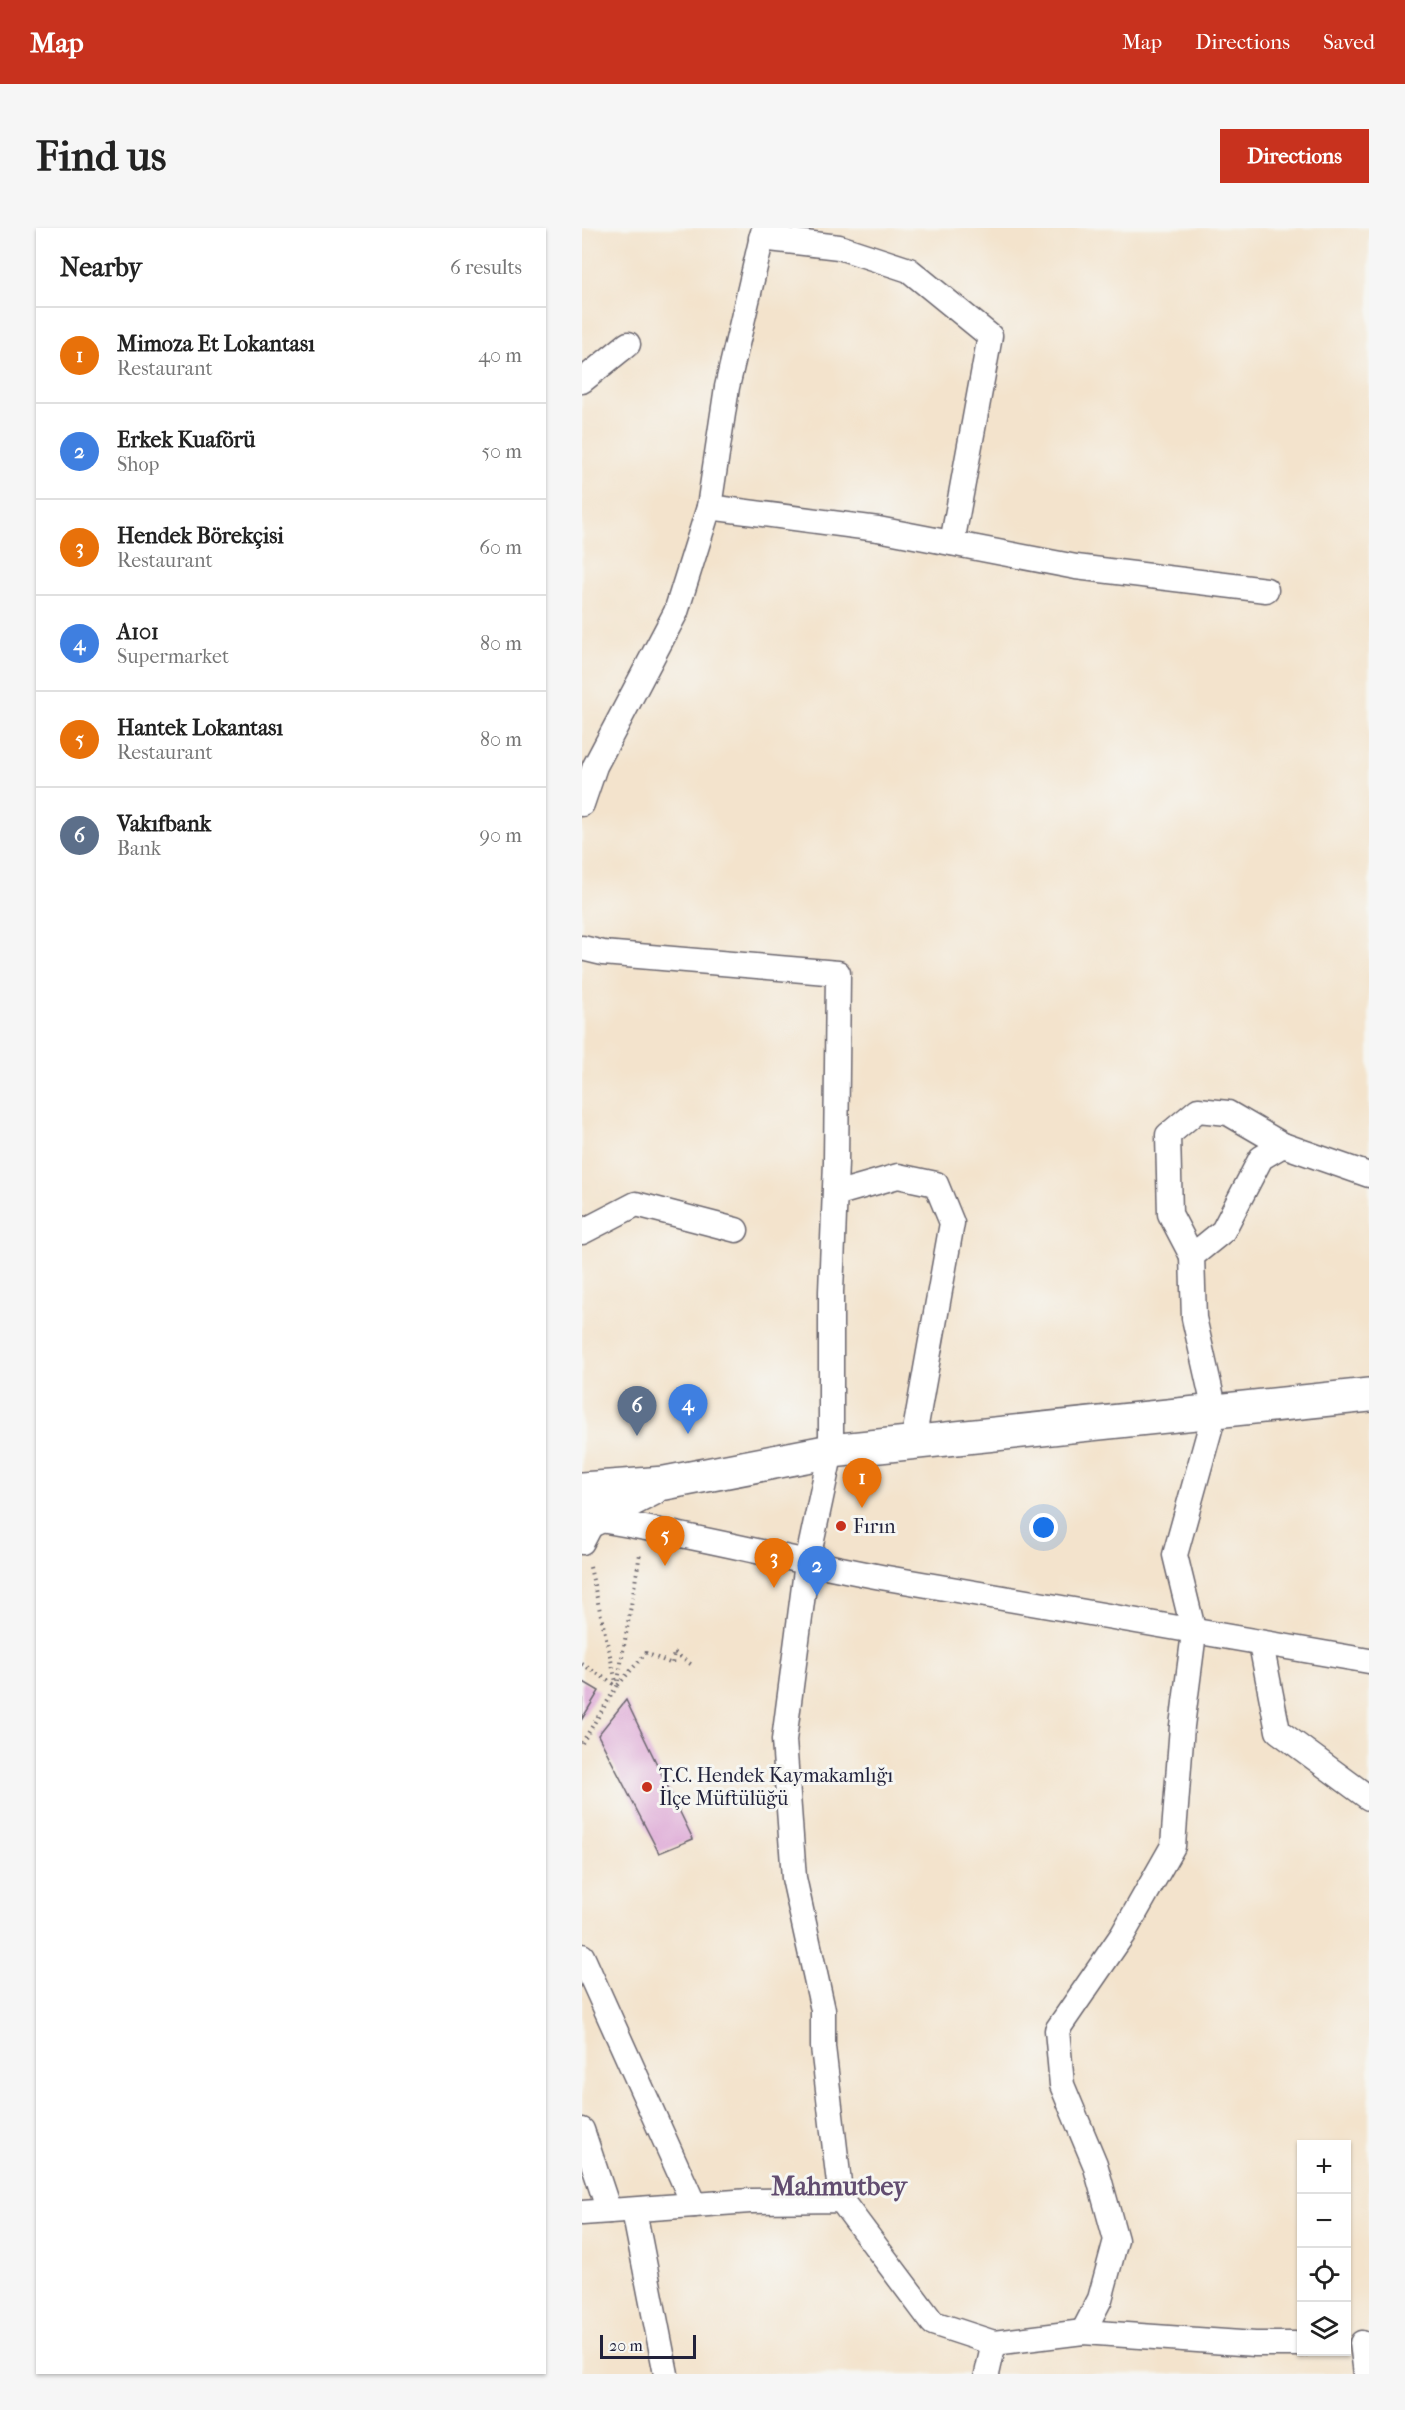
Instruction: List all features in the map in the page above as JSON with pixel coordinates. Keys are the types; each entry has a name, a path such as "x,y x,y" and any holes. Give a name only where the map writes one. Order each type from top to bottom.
{"main road":[{"path":"582,1489 665,1483 831,1450 1369,1395"},
{"path":"585,1526 665,1483"}],"street":[{"path":"582,804 595,766 676,612 709,507 727,387 763,233 839,248 909,270 990,336 952,543"},
{"path":"582,381 628,344"},
{"path":"709,507 878,530 1076,567 1266,590"},
{"path":"582,948 603,953 838,973 835,1194 831,1292 831,1450 807,1563 784,1740 794,1878 823,2010 824,2047 841,2200 933,2323 994,2343 1083,2332 1255,2344 1297,2344"},
{"path":"1083,2332 1100,2299 1116,2240 1095,2164 1062,2085 1058,2030 1123,1934 1173,1846 1182,1726 1194,1633 1175,1555 1215,1411 1194,1318 1192,1256 1170,1214 1168,1135 1198,1110 1228,1113 1283,1145 1369,1175"},
{"path":"1192,1256 1223,1231 1261,1158 1283,1145"},
{"path":"835,1194 898,1176 936,1184 952,1223 913,1442"},
{"path":"582,1232 636,1204 736,1230"},
{"path":"585,1526 645,1527 807,1563 1194,1633 1369,1661"},
{"path":"1261,1644 1278,1731 1369,1798"},
{"path":"582,1956 694,2205"},
{"path":"582,2130 609,2211"},
{"path":"582,2213 750,2201 841,2200"},
{"path":"634,2211 666,2374"},
{"path":"987,2374 994,2343"},
{"path":"1359,2343 1365,2374"}],"path":[{"path":"585,1526 617,1686"},
{"path":"617,1686 645,1527"},
{"path":"582,1743 617,1686 646,1653 672,1664 674,1652 692,1665"},
{"path":"582,1664 617,1686"}],"building":[{"path":"582,1681 599,1691 582,1719"},
{"name":"T.C. Hendek Kaymakamlığı İlçe Müftülüğü","path":"626,1700 693,1839 659,1853 598,1735"}],"place":[{"name":"A101","path":"688,1434"},
{"name":"Vakıfbank","path":"637,1436"},
{"name":"Mimoza Et Lokantası","path":"862,1508"},
{"name":"Fırın","path":"841,1526"},
{"name":"Hantek Lokantası","path":"665,1566"},
{"name":"Hendek Börekçisi","path":"774,1588"},
{"name":"Erkek Kuaförü","path":"817,1596"},
{"name":"T.C. Hendek Kaymakamlığı İlçe Müftülüğü","path":"647,1787"}],"district":[{"name":"Mahmutbey","path":"839,2186"}]}
